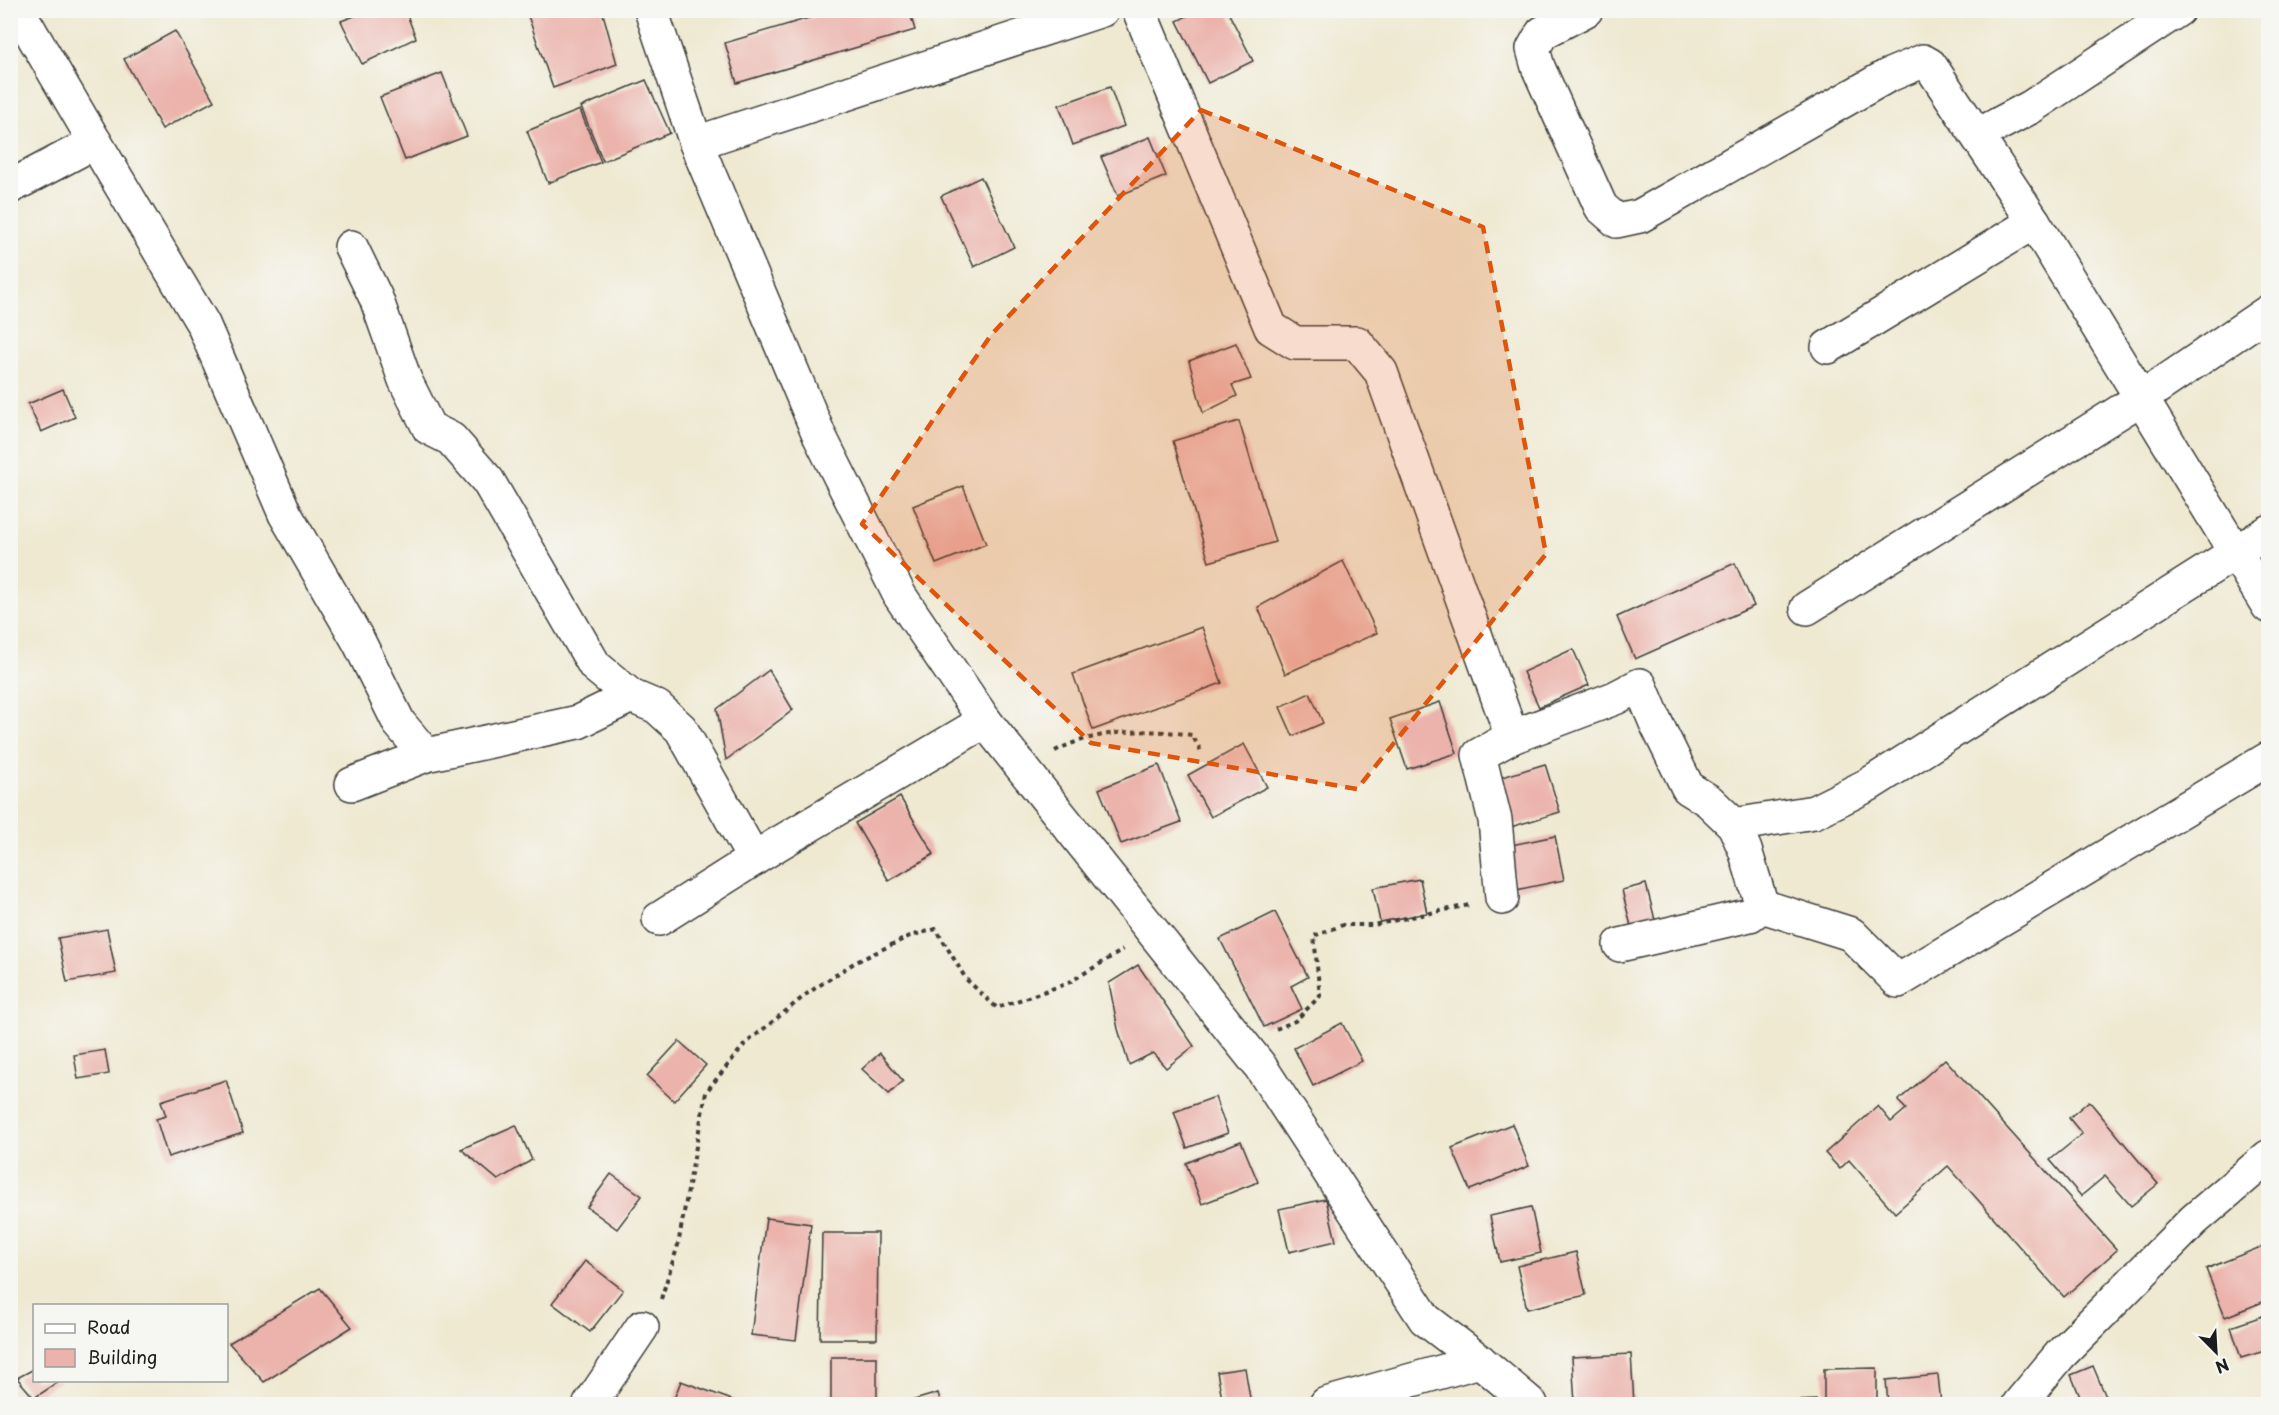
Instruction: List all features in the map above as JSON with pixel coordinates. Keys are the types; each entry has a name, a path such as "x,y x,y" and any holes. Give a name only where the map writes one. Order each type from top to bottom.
{"street":[{"path":"10,14 17,10 202,324 285,514 359,642 399,723 426,755"},
{"path":"651,10 696,143 820,437 900,596 986,721 1243,1044 1425,1319 1531,1404"},
{"path":"696,143 1102,10"},
{"path":"1139,10 1271,328 1295,343 1357,343 1381,372 1512,737"},
{"path":"1586,10 1542,33 1533,49 1538,67 1601,207 1617,221 1640,216 1887,75 1923,61 1930,65 2034,222 2268,606"},
{"path":"1978,135 2031,107 2178,10"},
{"path":"10,187 95,142"},
{"path":"1828,347 2034,222"},
{"path":"351,247 376,298 405,380 429,428 451,439 488,481 595,666 631,696 657,707 681,729 754,859"},
{"path":"1807,608 2140,399 2268,312"},
{"path":"1734,825 1814,812 1868,785 2268,532"},
{"path":"1502,898 1495,820 1479,755 1512,737 1615,698 1640,685 1688,789 1709,801 1734,825 1745,850 1762,906"},
{"path":"352,784 426,755 578,722 631,696"},
{"path":"659,919 754,859 986,721"},
{"path":"1762,906 1851,934 1898,981 2268,759"},
{"path":"1620,945 1750,915 1762,906"},
{"path":"2019,1404 2060,1355 2194,1220 2268,1157"},
{"path":"590,1404 642,1327"},
{"path":"1326,1404 1480,1361"}],"path":[{"path":"1023,768 1071,742 1111,734 1167,731 1192,735 1201,751"},
{"path":"1243,1044 1295,1021 1320,996 1314,936 1343,925 1373,925 1502,898"},
{"path":"642,1327 664,1295 678,1245 706,1092 745,1044 808,993 854,963 910,936 936,929 966,979 997,1008 1068,983 1154,932"}],"highlighted area":[{"path":"1201,110 1483,227 1546,554 1357,789 1091,743 862,524 991,335"}],"building":[{"path":"371,10 405,10 416,38 362,64 341,21"},
{"path":"526,10 602,10 617,64 553,88"},
{"path":"836,10 909,10 915,30 737,83 725,43"},
{"path":"1199,10 1227,10 1253,61 1208,83 1177,21"},
{"path":"175,31 214,101 162,129 124,59"},
{"path":"442,73 467,136 405,160 380,97"},
{"path":"646,80 670,133 603,161 581,107"},
{"path":"1110,87 1124,126 1073,145 1059,105"},
{"path":"580,110 601,162 548,183 527,131"},
{"path":"1150,137 1166,176 1118,196 1101,157"},
{"path":"981,177 1014,247 974,267 941,196"},
{"path":"1236,343 1251,379 1232,385 1237,396 1203,413 1189,361"},
{"path":"63,389 75,417 41,432 28,404"},
{"path":"1239,421 1275,542 1209,562 1173,441"},
{"path":"963,486 986,544 936,564 913,506"},
{"path":"1343,561 1377,633 1285,674 1258,607"},
{"path":"1735,563 1754,606 1635,659 1617,617"},
{"path":"1202,627 1222,683 1093,730 1073,674"},
{"path":"1573,649 1589,685 1539,707 1523,672"},
{"path":"769,670 793,710 726,760 717,709"},
{"path":"1310,693 1323,723 1293,736 1280,707"},
{"path":"1440,702 1457,753 1407,769 1390,719"},
{"path":"1244,744 1267,787 1211,817 1188,775"},
{"path":"1545,764 1560,812 1511,827 1496,779"},
{"path":"1159,765 1181,822 1121,844 1099,789"},
{"path":"900,797 934,854 889,881 855,823"},
{"path":"1555,836 1564,880 1516,890 1507,846"},
{"path":"1420,879 1427,913 1380,922 1373,888"},
{"path":"1646,884 1657,928 1633,934 1622,890"},
{"path":"1275,912 1308,977 1291,986 1302,1009 1264,1027 1220,939"},
{"path":"107,929 116,973 67,982 58,938"},
{"path":"1138,965 1194,1046 1166,1068 1153,1053 1129,1065 1118,1029 1109,983"},
{"path":"1342,1023 1362,1061 1313,1086 1294,1048"},
{"path":"679,1041 706,1065 674,1101 647,1076"},
{"path":"105,1050 109,1074 78,1079 74,1055"},
{"path":"880,1053 903,1081 889,1094 862,1069"},
{"path":"1945,1059 2117,1250 2064,1297 1948,1166 1895,1213 1849,1160 1840,1169 1825,1153 1878,1106 1891,1122 1906,1109 1898,1101"},
{"path":"226,1080 243,1133 168,1157 156,1119 166,1116 161,1101"},
{"path":"1215,1097 1228,1133 1187,1148 1174,1112"},
{"path":"2089,1101 2158,1184 2131,1206 2105,1176 2081,1196 2050,1160 2082,1134 2069,1118"},
{"path":"1512,1124 1529,1166 1470,1190 1452,1148"},
{"path":"516,1125 532,1160 498,1180 461,1149"},
{"path":"1241,1141 1258,1182 1202,1204 1186,1163"},
{"path":"611,1174 642,1196 617,1229 587,1207"},
{"path":"1326,1199 1336,1241 1289,1252 1279,1209"},
{"path":"1531,1207 1541,1253 1500,1262 1490,1216"},
{"path":"766,1218 811,1224 796,1340 751,1335"},
{"path":"822,1233 878,1233 877,1339 820,1339"},
{"path":"2268,1244 2268,1300 2225,1317 2206,1269"},
{"path":"1576,1252 1586,1295 1527,1309 1517,1266"},
{"path":"585,1261 623,1290 590,1332 552,1303"},
{"path":"320,1288 352,1327 264,1382 229,1343"},
{"path":"2268,1314 2268,1350 2241,1358 2231,1327"},
{"path":"1631,1354 1634,1404 1575,1404 1572,1357"},
{"path":"831,1357 877,1357 877,1404 831,1404"},
{"path":"2093,1366 2109,1404 2083,1404 2071,1375"},
{"path":"1245,1368 1251,1404 1223,1404 1217,1372"},
{"path":"1877,1368 1877,1404 1824,1404 1824,1369"},
{"path":"33,1370 33,1382 59,1382 34,1398 17,1378"},
{"path":"1938,1375 1941,1404 1888,1404 1886,1380"},
{"path":"681,1381 740,1403 740,1404 672,1404"},
{"path":"938,1393 941,1404 901,1404"},
{"path":"1816,1400 1816,1404 1769,1404 1769,1402"}]}
